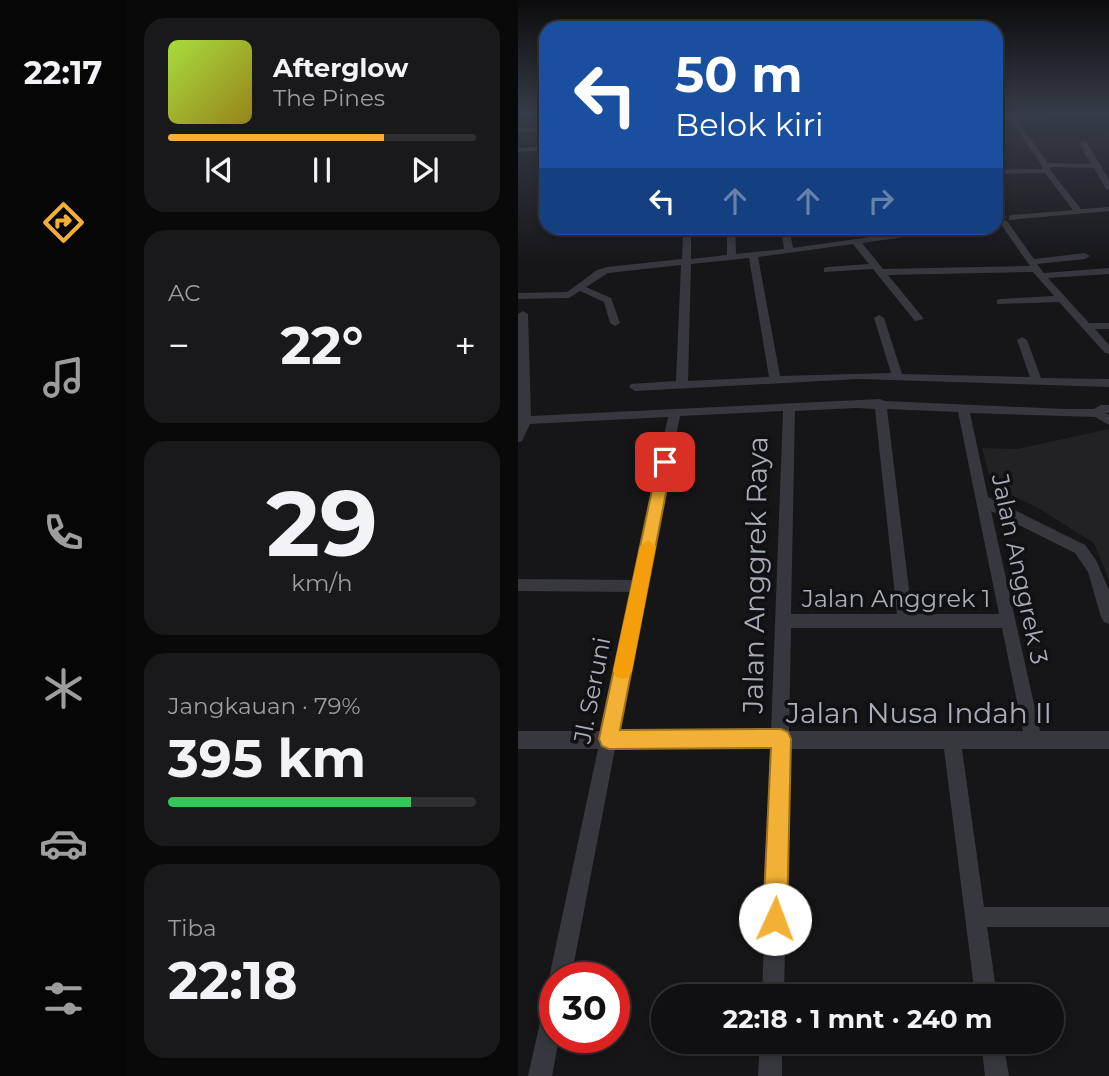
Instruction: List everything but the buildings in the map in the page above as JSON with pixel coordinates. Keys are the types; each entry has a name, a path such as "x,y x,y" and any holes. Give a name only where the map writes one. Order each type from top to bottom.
{"street":[{"path":"1045,164 1079,212"},
{"path":"1094,164 1109,187"},
{"path":"1003,171 1047,168 1109,169"},
{"path":"1003,219 1109,209"},
{"path":"1003,221 1035,269 1109,351"},
{"path":"682,384 687,235"},
{"path":"732,235 732,258"},
{"path":"786,235 789,251"},
{"path":"518,296 566,295 603,271 753,256 902,235"},
{"path":"856,242 919,319"},
{"path":"753,256 775,379"},
{"path":"1035,269 1085,256"},
{"path":"827,270 1109,271"},
{"path":"580,288 608,300 615,323"},
{"path":"1000,302 1061,299"},
{"path":"518,438 526,420 523,314"},
{"path":"879,318 897,376"},
{"path":"1085,326 1109,326"},
{"path":"1022,340 1037,381"},
{"path":"635,387 775,379 897,376 1109,383"},
{"path":"526,420 880,403 1103,411 1100,417 1109,421"},
{"path":"880,403 905,621"},
{"name":"Jalan Anggrek Raya","path":"772,984 789,407"},
{"name":"Jalan Anggrek 3","path":"962,408 1033,740"},
{"name":"Jl. Seruni","path":"563,962 675,412"},
{"path":"982,500 1080,550 1089,558 1109,617"},
{"path":"518,585 639,586"},
{"name":"Jalan Anggrek 1","path":"784,621 1007,621"},
{"name":"Jalan Nusa Indah II","path":"518,740 1109,740"},
{"path":"951,741 984,984"},
{"path":"975,917 1109,917"},
{"path":"540,1076 545,1053"},
{"path":"770,1076 771,1054"},
{"path":"994,1054 997,1076"}],"shaded area":[{"path":"1109,429 1109,580 1094,543 1038,508 992,486 982,448 1017,449"}],"slow traffic":[{"path":"622,671 648,546"}],"route":[{"path":"665,462 609,739 781,739 775,919"}]}
